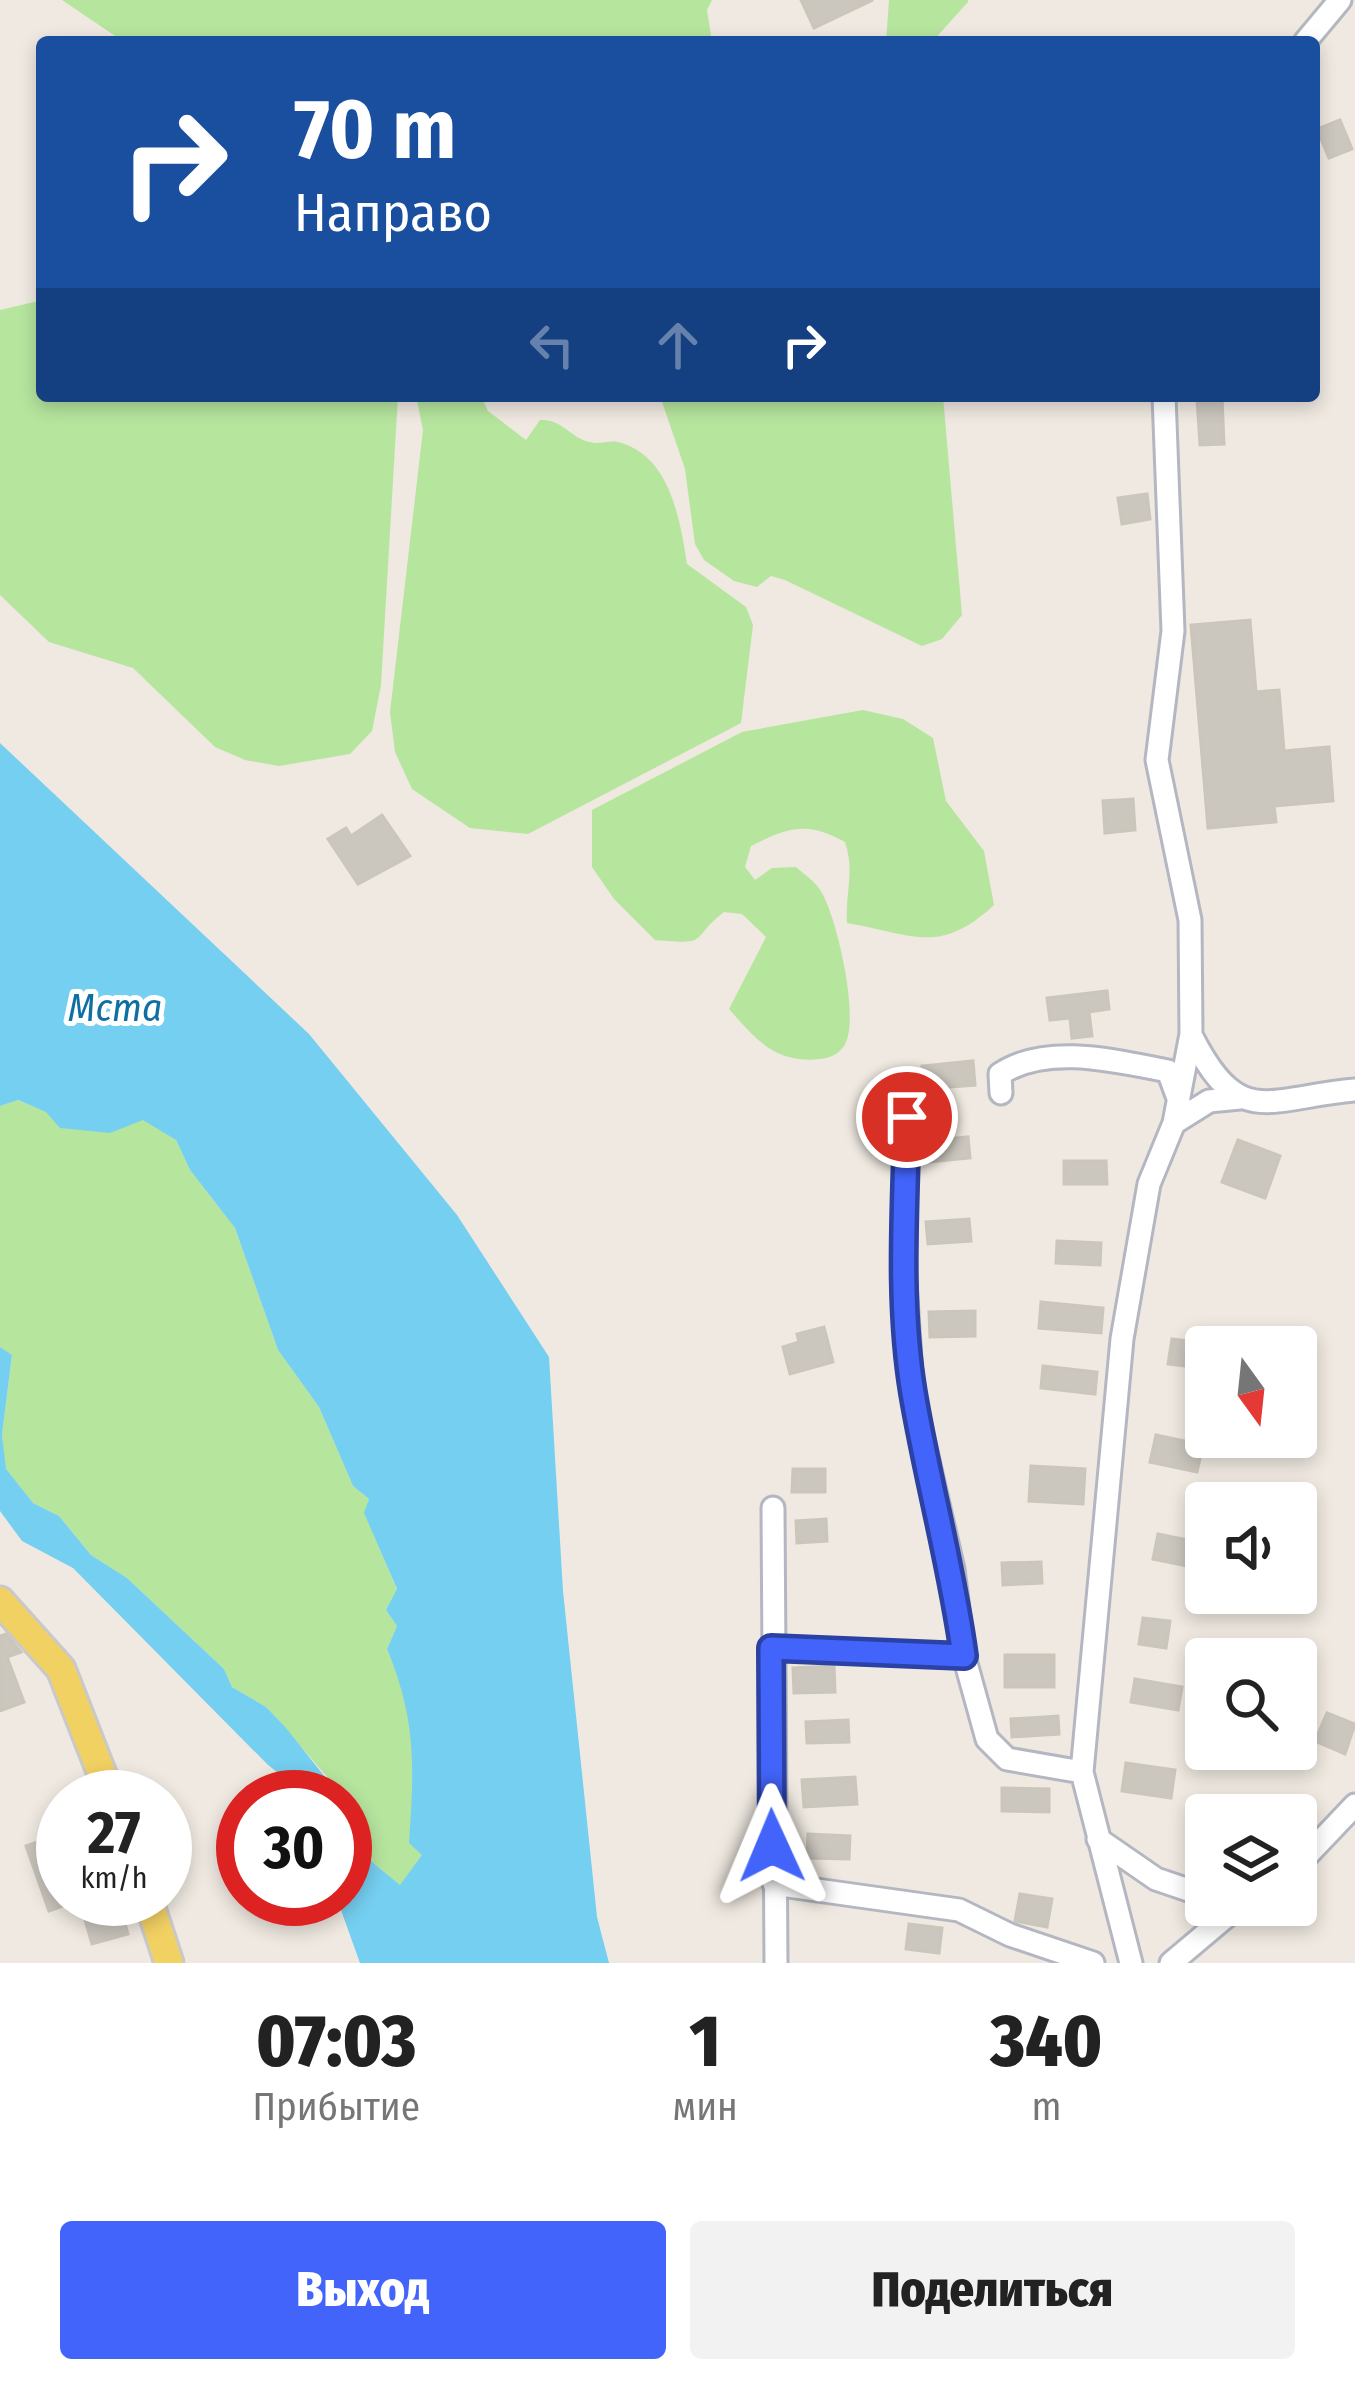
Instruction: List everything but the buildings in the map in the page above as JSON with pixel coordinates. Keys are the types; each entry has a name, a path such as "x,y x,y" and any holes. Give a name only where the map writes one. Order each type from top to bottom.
{"main road":[{"path":"0,1601 61,1669 100,1770"},
{"path":"157,1926 169,1963"}],"street":[{"path":"1310,36 1340,0"},
{"path":"1134,1957 1082,1772 1122,1339 1149,1184 1176,1112 1191,1034 1190,920 1157,760 1173,631 1164,402"},
{"path":"1191,1034 1214,1081 1240,1098"},
{"path":"1001,1093 1000,1074 1023,1058 1103,1059 1168,1071 1176,1112"},
{"path":"1176,1112 1209,1101 1280,1102 1355,1090"},
{"path":"907,1117 904,1267 913,1391 953,1568 964,1656 987,1739 1007,1759 1082,1772"},
{"path":"773,1508 776,1963"},
{"path":"771,1648 964,1656"},
{"path":"1317,1845 1355,1805"},
{"path":"1098,1839 1156,1879 1185,1889"},
{"path":"773,1884 959,1910 1010,1935 1093,1963"},
{"path":"1172,1963 1215,1926"}],"green space":[{"path":"62,0 712,0 707,10 711,36 115,36"},
{"path":"889,0 968,0 937,36 886,36"},
{"path":"36,302 36,402 398,402 381,685 372,731 350,754 279,766 245,760 215,747 133,668 49,642 0,595 0,310"},
{"path":"417,402 484,402 488,411 526,440 540,420 548,420 577,437 596,443 618,442 650,460 669,491 687,564 746,607 753,625 741,723 528,834 470,828 412,789 395,752 390,712 423,430"},
{"path":"662,402 944,402 962,615 942,639 922,646 785,580 771,576 757,587 734,581 704,560 695,544 685,469"},
{"path":"863,710 903,719 933,738 946,801 984,851 994,905 975,921 942,936 909,936 847,923 850,873 845,842 820,831 798,829 751,846 745,867 755,880 772,868 796,867 820,889 845,970 850,1015 844,1046 827,1058 791,1058 768,1048 729,1009 766,937 742,914 724,912 692,941 655,940 614,899 592,867 592,810 742,732"},
{"path":"17,1100 47,1112 143,1119 176,1140 190,1170 235,1228 278,1350 319,1407 353,1486 369,1499 365,1514 397,1590 386,1610 397,1626 387,1649 407,1696 414,1733 423,1855 401,1886 372,1862 372,1770 321,1770 266,1707 232,1687 224,1669 127,1578 91,1555 59,1516 33,1503 5,1469 2,1435 12,1356 0,1347 0,1106"}],"water":[{"name":"Мста","path":"0,743 309,1034 457,1215 549,1357 563,1591 597,1917 609,1963 360,1963 347,1926 372,1926 372,1862 400,1885 422,1855 409,1843 411,1745 404,1699 387,1649 397,1626 386,1610 397,1589 364,1513 369,1499 353,1486 319,1407 278,1350 235,1228 190,1170 176,1140 143,1120 110,1133 60,1128 46,1112 18,1100 0,1106"},
{"path":"0,1347 12,1355 2,1435 6,1469 33,1503 59,1516 91,1555 127,1578 224,1669 232,1687 266,1707 319,1770 274,1770 73,1568 22,1541 0,1511"}],"route":[{"path":"772,1846 771,1648 964,1656 953,1568 913,1391 904,1267 907,1117"}]}
